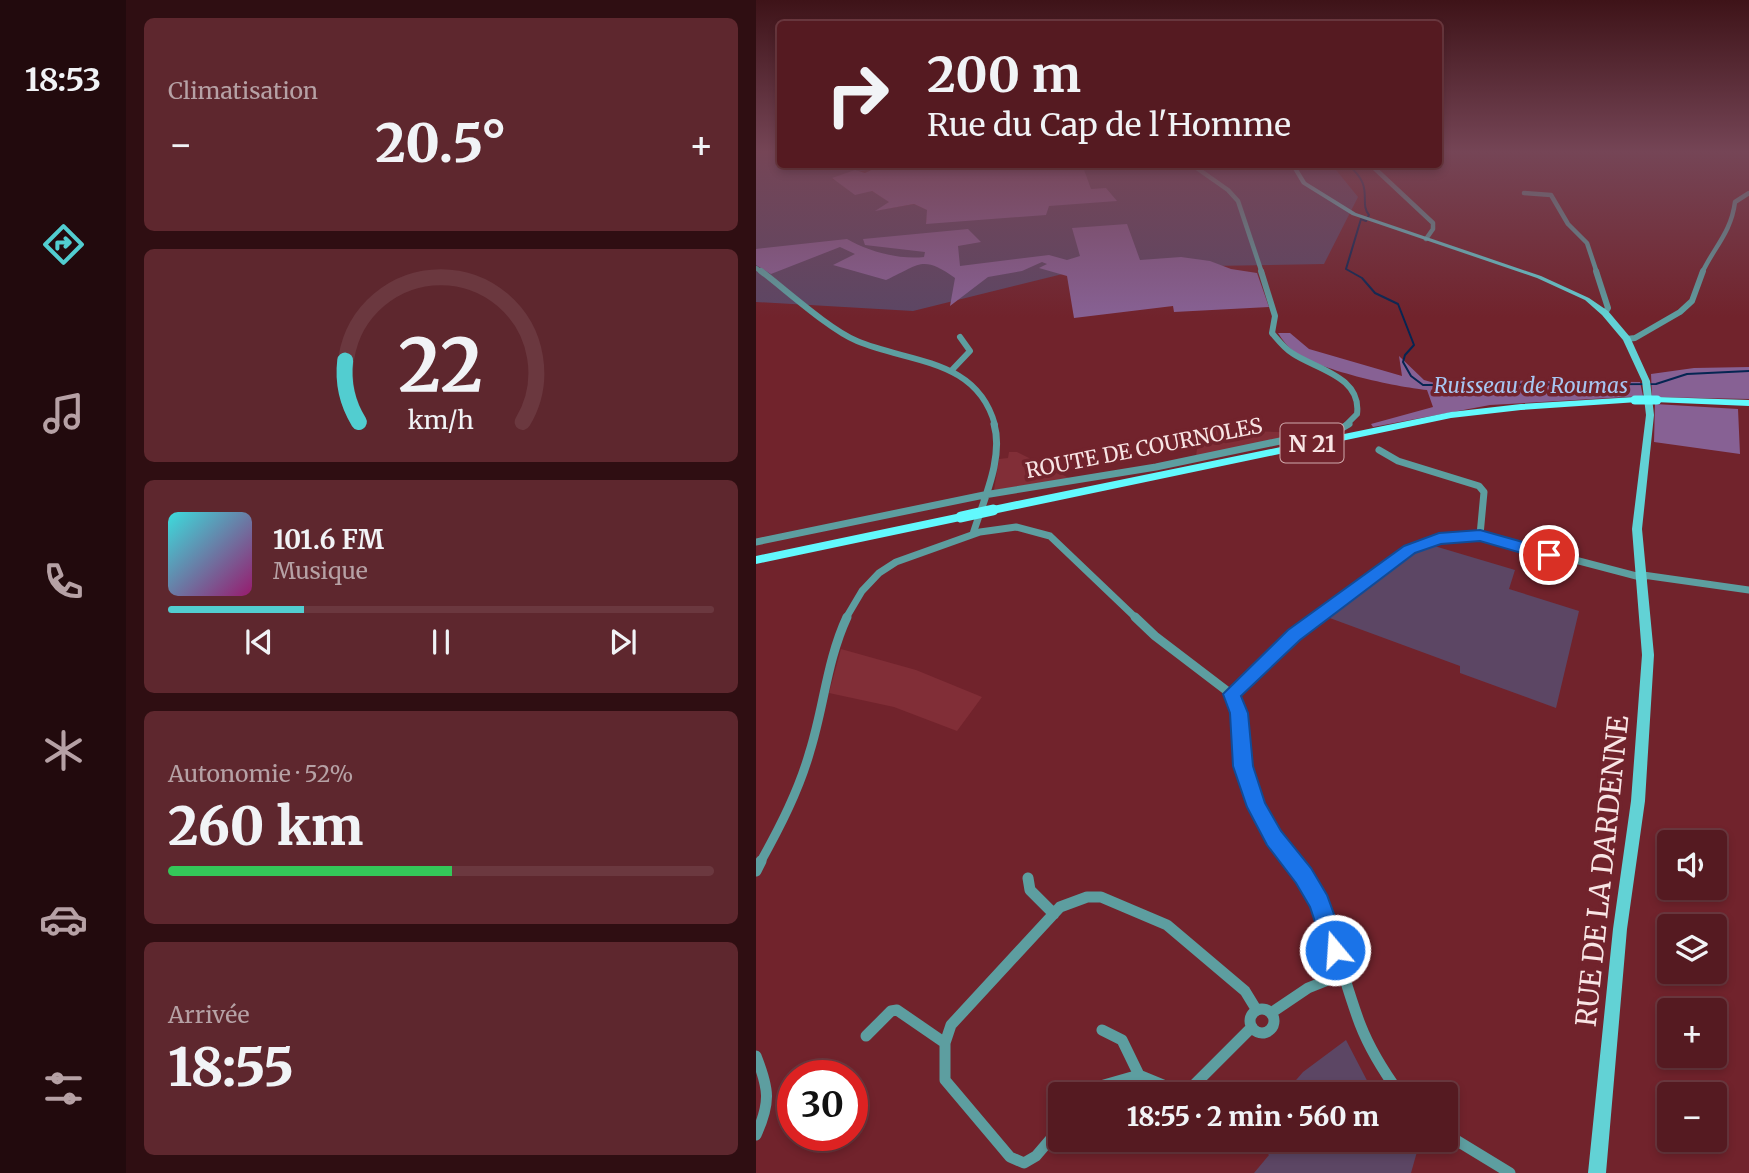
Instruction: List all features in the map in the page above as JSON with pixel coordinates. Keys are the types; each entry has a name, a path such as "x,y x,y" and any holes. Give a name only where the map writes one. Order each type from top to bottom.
{"main road":[{"name":"N 21","path":"756,560 1451,415 1521,407 1635,400 1749,403"}],"street":[{"name":"ROUTE DE COURNOLES","path":"984,495 1182,462 1342,428 1353,422 1358,415 1356,397 1342,380 1327,369 1293,353 1272,333 1275,316 1272,304 1240,207"},
{"name":"RUE DE LA DARDENNE","path":"1339,207 1562,286 1605,313 1626,339 1649,392 1650,415 1637,529 1644,576 1648,655 1639,792 1620,929 1597,1173"},
{"path":"1416,207 1433,223 1433,229 1426,239"},
{"path":"1558,207 1568,224 1587,243 1608,309 1605,313"},
{"path":"1626,339 1635,338 1680,312 1692,301 1704,269 1724,240 1734,207"},
{"path":"756,268 858,341 951,371 984,393 993,411 997,431 994,460 973,534"},
{"path":"951,371 969,355 968,346 960,337"},
{"path":"1379,450 1398,461 1479,486 1484,492 1480,536"},
{"path":"756,542 984,495"},
{"path":"756,871 779,830 811,749 835,643 866,587 881,572 901,559 973,534 1023,527 1038,530 1050,536 1155,636 1231,694 1239,713 1243,766 1257,807 1274,838 1304,875 1320,903 1367,1042 1390,1082"},
{"path":"1231,694 1294,635 1409,550 1439,539 1480,536 1644,576 1749,590"},
{"path":"1028,878 1030,890 1054,914"},
{"path":"1048,1143 1037,1156 1024,1163 1010,1157 945,1080 943,1057 951,1025 1060,907 1087,897 1101,897 1140,911 1167,925 1245,991 1256,1009"},
{"path":"1271,1013 1308,988 1343,974"},
{"path":"1265,1008 1271,1013 1272,1025 1268,1032 1261,1034 1252,1027 1250,1018 1256,1009 1265,1008"},
{"path":"866,1036 891,1011 897,1010 945,1043"},
{"path":"1114,1082 1139,1075 1173,1088 1194,1085 1252,1027"},
{"path":"1102,1030 1122,1040 1139,1075"},
{"path":"756,1056 769,1089 766,1114 756,1135"},
{"path":"1458,1141 1510,1173"}],"shaded area":[{"path":"756,207 883,207 878,210 920,207 928,210 926,223 1044,207 1353,207 1324,264 1087,268 913,311 756,302"},
{"path":"882,207 899,207 875,211"},
{"path":"920,207 1049,207 1046,215 926,224 927,210"},
{"path":"1127,224 1140,260 1181,257 1257,273 1269,307 1174,312 1173,306 1074,318 1067,276 1039,268 1047,264 1042,262 1022,271 988,277 950,306 955,278 927,264 914,266 886,280 833,265 855,254 840,247 771,274 756,265 756,249 847,239 884,254 924,257 925,252 865,245 863,239 968,229 981,242 958,246 960,266 1049,255 1067,260 1080,256 1072,228"},
{"path":"1278,333 1290,333 1309,349 1402,376 1399,356 1424,380 1438,384 1469,380 1640,382 1643,396 1490,405 1373,427 1371,424 1433,407 1427,390 1337,371 1292,350"},
{"path":"1749,367 1749,399 1652,397 1651,374 1694,368"},
{"path":"1655,404 1738,409 1740,454 1654,442"},
{"path":"1200,429 1304,433 1196,456"},
{"path":"1009,452 1017,452 1071,479 994,490 999,459 1008,458"},
{"path":"1431,545 1515,570 1509,589 1579,611 1556,708 1460,673 1460,666 1327,617 1409,556"},
{"path":"841,649 916,670 982,697 957,731 894,707 829,693"},
{"path":"1346,1040 1368,1082 1294,1082 1303,1072"},
{"path":"1266,1152 1417,1152 1411,1173 1254,1173 1269,1155"}],"waterway":[{"name":"Ruisseau de Roumas","path":"1365,207 1369,215 1366,221 1361,219 1346,269 1362,278 1375,293 1398,304 1414,345 1405,355 1403,362 1411,376 1423,385 1656,384 1687,374 1749,371"}],"route":[{"path":"1335,950 1320,903 1304,875 1274,838 1257,807 1243,766 1239,713 1231,694 1294,635 1409,550 1427,542 1458,536 1480,536 1549,555"}]}
